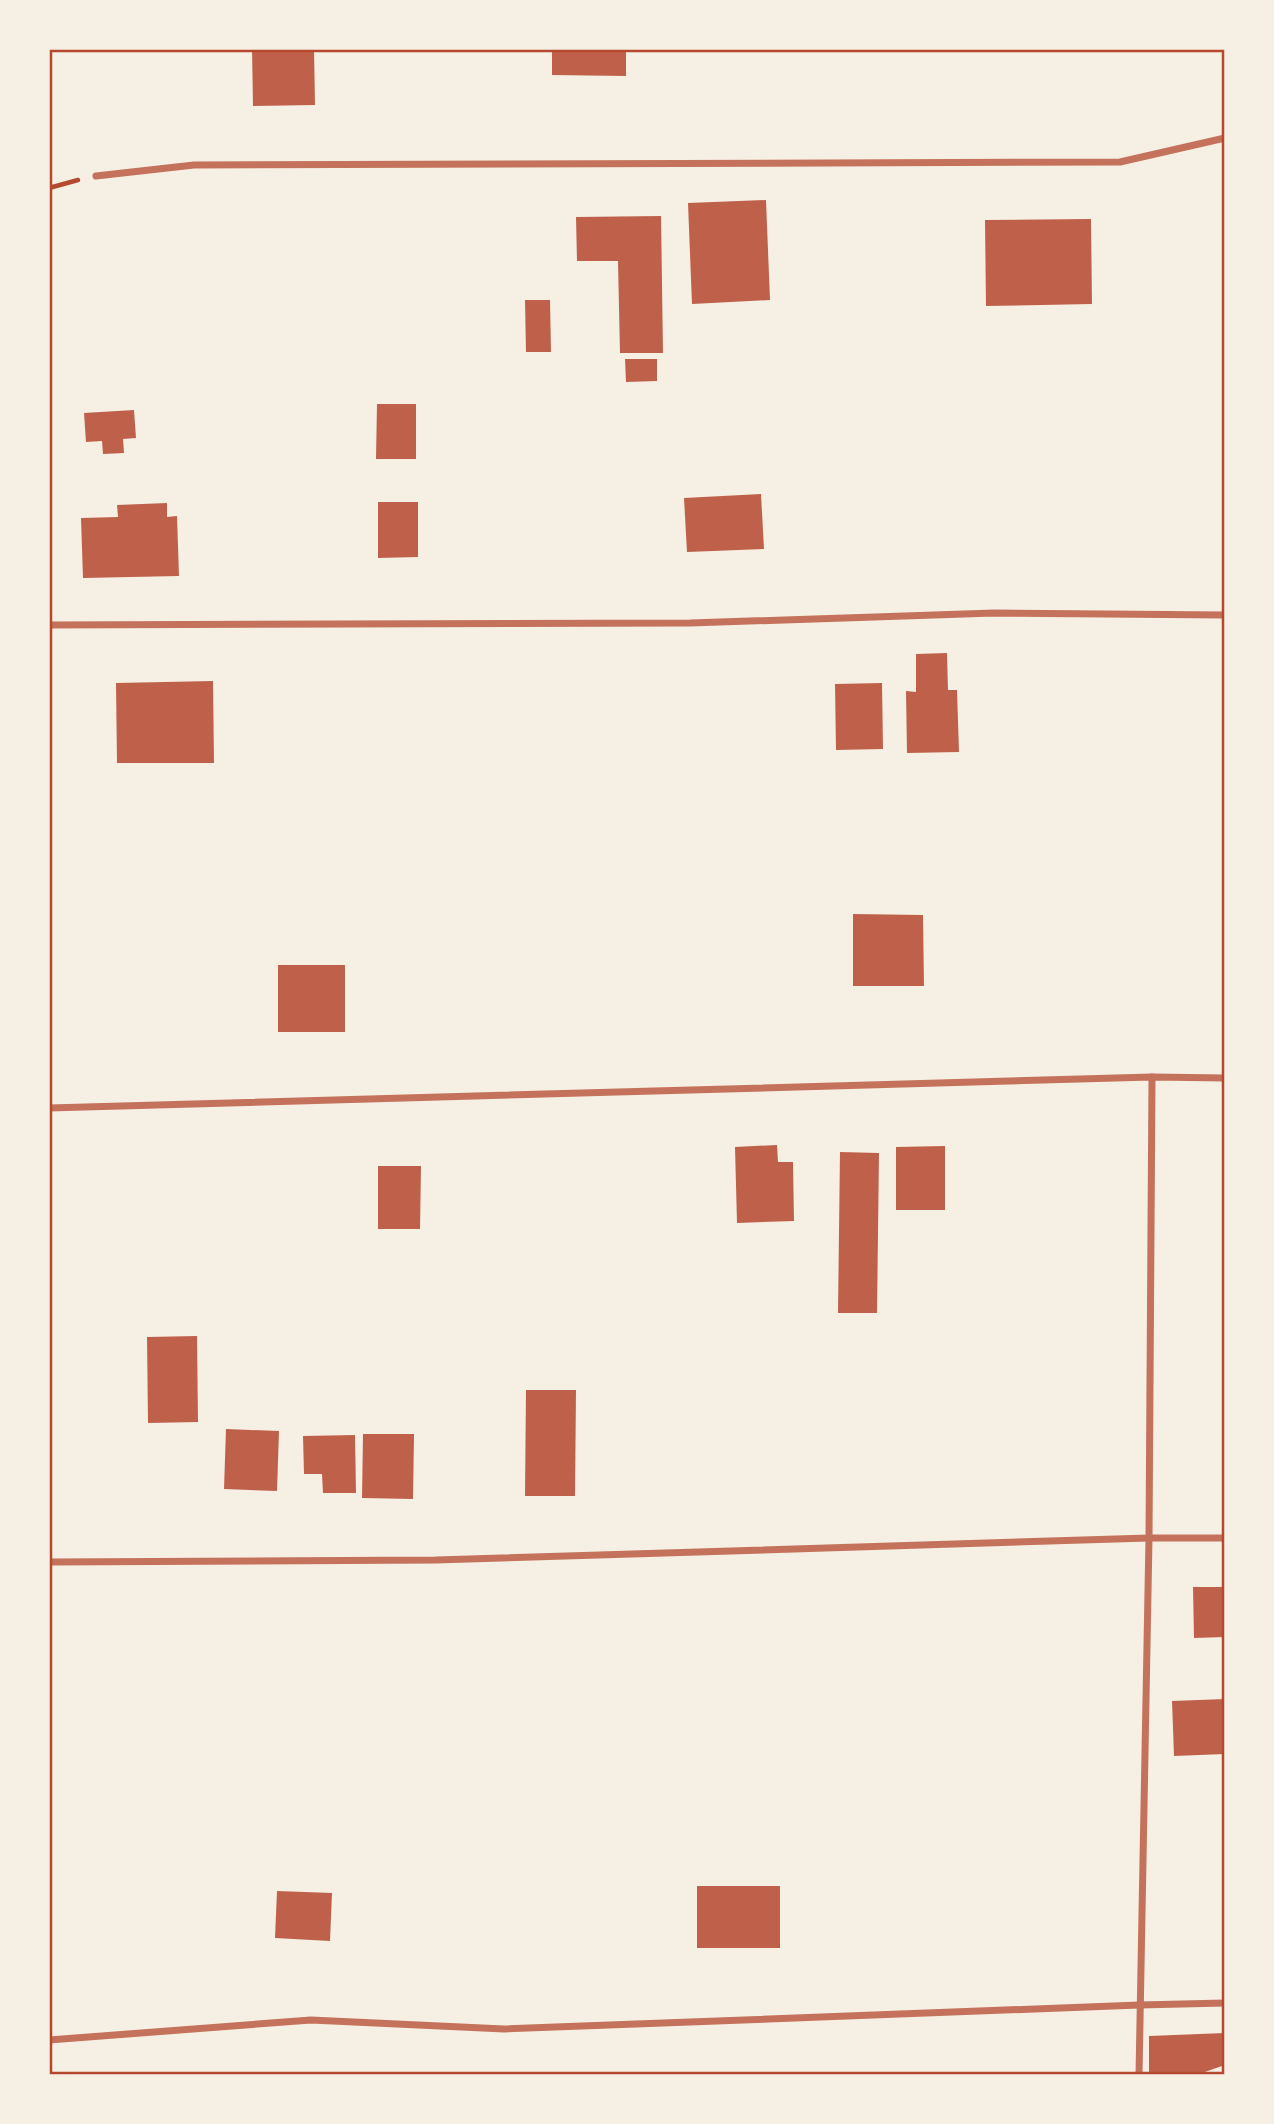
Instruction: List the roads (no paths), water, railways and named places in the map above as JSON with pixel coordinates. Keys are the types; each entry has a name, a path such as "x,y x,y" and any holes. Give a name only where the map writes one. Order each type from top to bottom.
{"street":[{"path":"96,176 194,165 1120,162 1225,138"},
{"path":"49,625 690,623 994,613 1225,615"},
{"path":"1139,2075 1149,1538 1152,1077"},
{"path":"49,1108 1152,1077 1225,1078"},
{"path":"49,1562 436,1560 1149,1538 1225,1538"},
{"path":"49,2040 311,2020 504,2029 1225,2003"}]}
